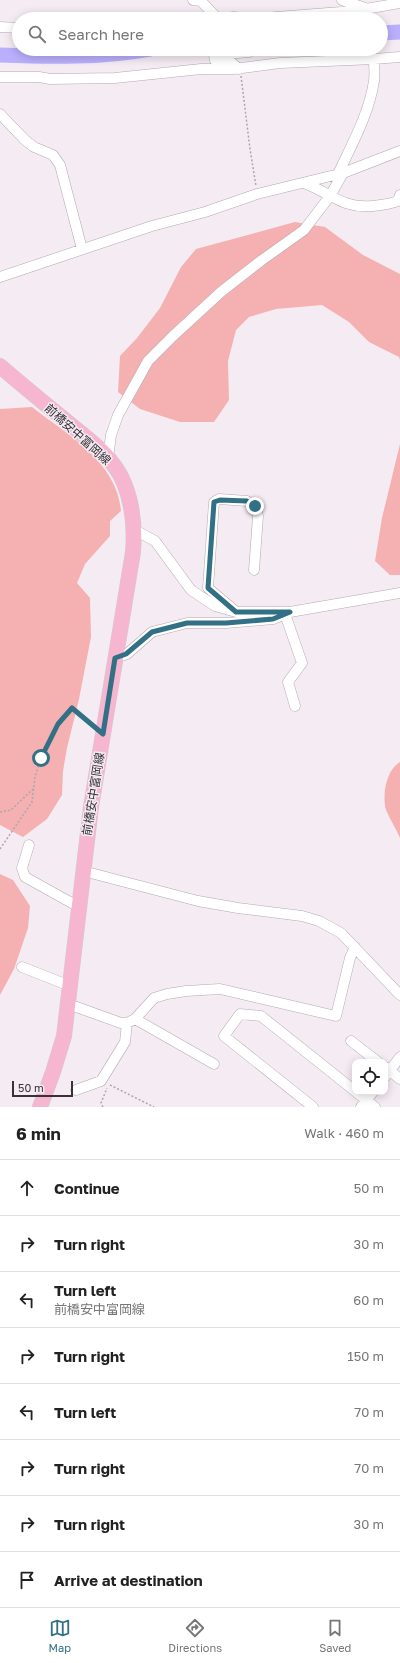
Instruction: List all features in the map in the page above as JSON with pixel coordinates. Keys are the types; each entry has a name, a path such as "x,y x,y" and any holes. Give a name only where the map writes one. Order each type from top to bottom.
{"main road":[{"name":"前橋安中富岡線","path":"0,366 93,443 108,458 124,482 130,499 135,530 132,559 90,807 68,1004 60,1052 40,1107"}],"street":[{"path":"193,0 201,1 211,12"},
{"path":"345,1 368,8"},
{"path":"342,12 400,4"},
{"path":"0,27 12,28"},
{"path":"214,56 216,60 232,63 240,69"},
{"path":"0,76 39,77 50,79 115,78 201,69 240,69 280,64 400,57"},
{"path":"108,458 111,435 118,414 148,361 222,291 304,230 330,196 361,126 370,98 374,80 374,59"},
{"path":"0,114 25,140 34,147 53,155 60,165 82,250"},
{"path":"0,277 152,226 205,212 258,194 340,174 400,151"},
{"path":"304,183 318,188 330,196 351,205 362,207 390,204 399,200"},
{"path":"236,612 208,588 214,502 220,500 247,501 255,506 258,516 254,570"},
{"path":"135,530 155,541 191,590 216,606 236,612 287,613 400,593"},
{"path":"115,658 126,654 152,632 180,624 226,623 273,619 287,613"},
{"path":"287,613 302,663 288,682 295,706"},
{"path":"29,845 22,868 25,877 79,907"},
{"path":"83,871 198,901 238,908 302,916 319,922 341,933 400,995"},
{"path":"76,1090 101,1081 125,1042 131,1021 154,998 167,994 186,991 220,989 336,1016 350,958 355,947"},
{"path":"22,967 70,986"},
{"path":"68,1004 121,1023 131,1021 214,1064"},
{"path":"313,1107 224,1036 240,1014 261,1016 352,1089"},
{"path":"351,1040 374,1059"},
{"path":"388,1070 400,1057"},
{"path":"388,1073 400,1079"},
{"path":"367,1100 375,1107"}],"path":[{"path":"240,69 250,149 258,194"},
{"path":"0,849 32,802 35,777 41,758 58,724 72,708 103,734"},
{"path":"0,812 11,810 34,788"},
{"path":"103,1107 101,1103 108,1084 154,1107"}],"shaded area":[{"path":"295,222 325,227 363,255 400,274 400,360 399,357 369,342 349,322 322,305 276,309 249,317 236,330 228,361 229,400 214,422 180,422 140,409 118,392 120,356 137,338 160,308 181,267 196,249"},
{"path":"32,407 75,439 101,464 118,494 121,511 110,521 110,536 85,564 77,583 90,598 91,637 79,699 67,748 63,771 62,795 47,819 23,837 0,825 0,409"},
{"path":"400,444 400,575 390,575 375,561 382,518"},
{"path":"400,762 400,838 386,810 385,790 391,771"},
{"path":"0,874 13,880 30,906 28,928 14,969 0,995"}],"waterway":[{"path":"388,33 400,32"},
{"path":"0,55 12,55"}],"route":[{"path":"41,758 58,724 72,708 103,734 115,658 126,654 152,632 187,623 226,623 273,619 290,612 236,612 208,588 214,502 220,500 247,501 255,506"}]}
